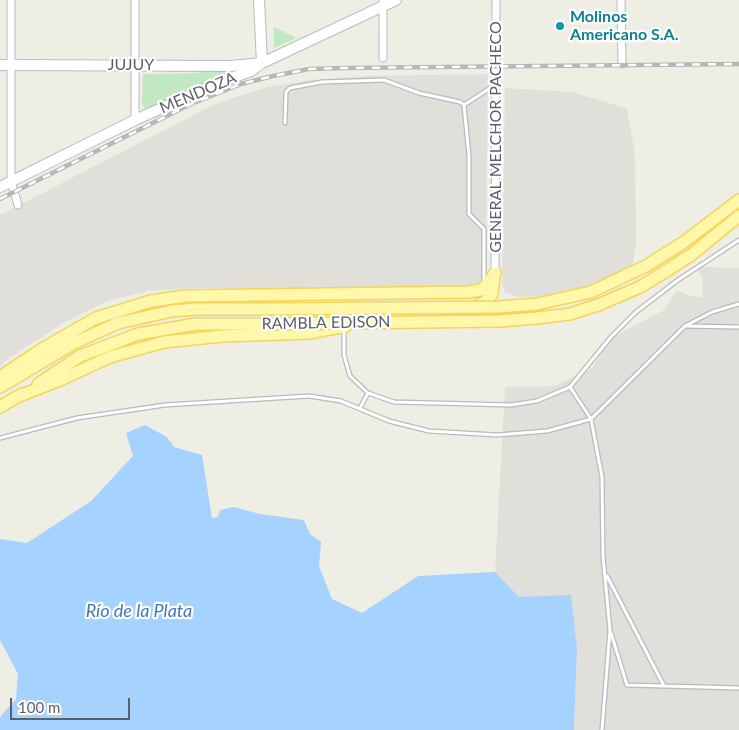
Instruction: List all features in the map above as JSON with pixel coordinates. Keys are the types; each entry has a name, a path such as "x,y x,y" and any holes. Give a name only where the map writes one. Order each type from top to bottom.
{"main road":[{"name":"RAMBLA EDISON","path":"0,387 74,343 118,323 162,313 196,309 500,306 537,304 591,292 646,266 684,242 739,200"},
{"name":"RAMBLA EDISON","path":"0,407 80,356 138,334 196,324 500,321 570,314 598,305 640,287 691,255 739,216"},
{"path":"0,377 42,349 96,318 151,301 186,296 469,292 484,288 494,273"},
{"path":"17,397 60,380 110,356 164,342 222,336 301,334 345,326 473,309 486,301 492,294 494,273"}],"street":[{"path":"11,0 5,65 11,181 18,205"},
{"path":"135,0 135,120"},
{"path":"259,0 262,64"},
{"name":"MENDOZA","path":"0,187 135,120 220,82 251,71 383,3 396,0"},
{"name":"GENERAL MELCHOR PACHECO","path":"494,273 496,0"},
{"path":"621,0 622,64"},
{"path":"383,3 383,58"},
{"name":"JUJUY","path":"5,65 135,64 230,66 262,64"}],"lane":[{"path":"285,123 286,92 290,88 322,82 384,80 419,93 460,102 464,105"},
{"path":"464,105 496,84"},
{"path":"464,105 469,156 468,214 484,229 484,288"},
{"path":"345,326 344,355 350,376 368,394 394,402 511,405 537,402 570,387 611,337 636,312 678,280 739,240"},
{"path":"0,438 77,418 166,405 309,396 340,402 360,408 389,421 429,431 497,435 547,431 591,419 686,326 712,312 739,304"},
{"path":"686,326 739,327"},
{"path":"570,387 591,419 602,477 603,556 610,630 602,730"},
{"path":"360,408 368,394"},
{"path":"603,556 607,577 664,686"},
{"path":"610,630 627,685 739,688"}],"shaded area":[{"path":"488,74 486,290 201,288 148,291 107,301 65,322 9,358 0,367 0,215 217,103 267,87 313,80 366,76"},
{"path":"505,88 571,92 627,108 635,154 636,243 630,270 620,279 557,296 518,297 505,293 502,282"},
{"path":"694,267 739,268 739,730 574,730 577,649 519,597 495,572 505,387 555,386 592,368 611,338 664,310 677,290 690,296 702,297 703,277"}],"green space":[{"path":"274,27 295,37 295,39 274,48"},
{"path":"208,70 231,70 229,73 153,109 146,109 142,105 143,74 198,73"}],"water":[{"name":"Río de la Plata","path":"145,425 167,437 174,447 202,455 212,518 218,517 220,510 234,507 260,514 304,520 310,534 321,542 319,566 332,599 362,613 418,576 495,572 519,597 571,595 577,649 574,730 0,730 0,717 16,699 18,674 0,640 0,539 27,543 91,501 133,456 126,433"}],"railway":[{"path":"0,199 191,104 241,84 309,69 739,64"}],"place":[{"name":"Molinos Americano S.A.","path":"560,26"}]}
